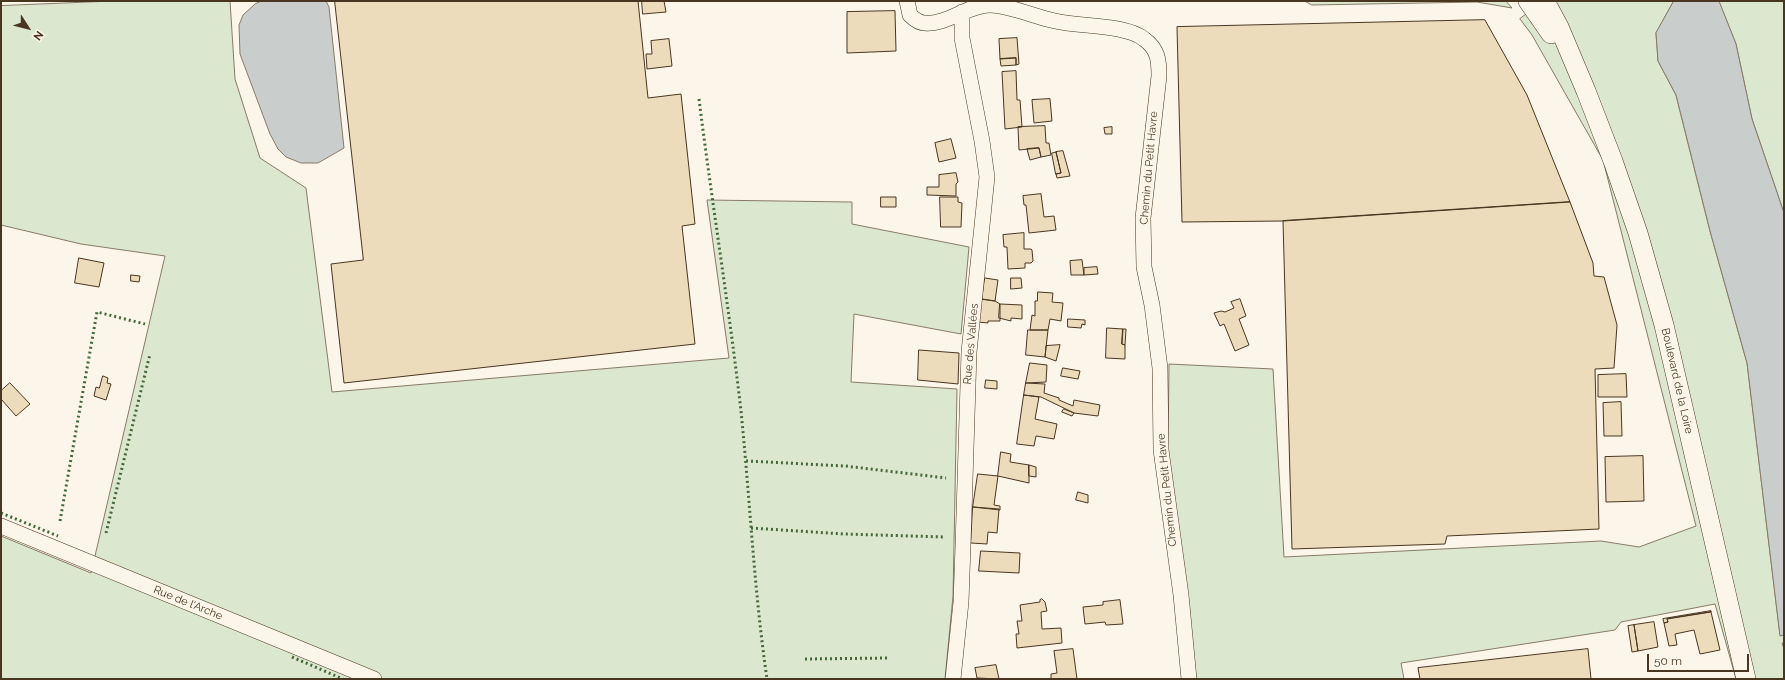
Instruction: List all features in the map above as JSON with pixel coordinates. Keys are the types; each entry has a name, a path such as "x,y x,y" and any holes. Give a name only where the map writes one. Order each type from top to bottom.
{"main road":[{"name":"Boulevard de la Loire","path":"1528,1 1546,25 1586,91"},
{"name":"Boulevard de la Loire","path":"1545,1 1559,27 1586,91 1613,161 1638,233 1664,325 1746,679"}],"street":[{"name":"Chemin du Petit Havre","path":"907,1 910,15 916,20 925,24 937,22 979,5 992,5 1056,21 1122,30 1139,35 1156,51 1159,61 1143,218 1144,267 1152,305 1160,368 1160,450 1181,595 1188,679"},
{"name":"Rue des Vallées","path":"953,679 961,602 969,352 987,177 982,141 962,38 962,12"},
{"name":"Rue de l'Arche","path":"1,526 374,679"}],"green space":[{"path":"113,1 230,1 235,79 260,158 306,188 332,392 729,358 707,200 852,202 852,224 969,247 961,334 854,314 851,382 957,389 953,596 945,679 1,679 1,536 91,573 165,256 81,244 1,225 1,6"},
{"path":"1305,1 1506,1 1512,8 1477,2 1312,5"},
{"path":"1544,1 1674,1 1656,33 1658,61 1676,95 1710,231 1747,363 1780,635 1784,635 1784,643 1782,643 1784,649 1784,679 1736,679 1715,604 1621,622 1615,630 1401,663 1404,679 1196,679 1168,449 1169,364 1273,369 1284,557 1601,541 1639,547 1696,526 1603,160 1532,35 1520,19"},
{"path":"1719,1 1784,1 1784,213 1752,119 1736,44"}],"shaded area":[{"path":"262,1 326,1 329,7 344,148 318,163 301,163 286,157 278,149 270,134 240,54 239,25 243,15 255,4"},
{"path":"1674,1 1719,1 1736,44 1752,119 1784,213 1784,635 1780,636 1747,363 1710,231 1676,95 1658,61 1656,33"}],"building":[{"path":"335,1 638,1 648,98 681,94 695,224 682,226 695,344 344,383 331,264 363,260"},
{"path":"642,1 664,1 666,12 643,14"},
{"path":"895,11 896,51 847,53 847,12"},
{"path":"1485,20 1527,95 1570,202 1283,221 1182,222 1177,27"},
{"path":"1017,38 1019,64 1016,65 1016,58 1000,59 999,39"},
{"path":"669,39 672,66 647,69 646,54 652,54 651,41"},
{"path":"1016,58 1016,65 1001,66 1000,59"},
{"path":"1016,71 1017,100 1020,100 1022,127 1005,129 1002,72"},
{"path":"1050,99 1052,121 1034,123 1032,100"},
{"path":"1045,126 1046,143 1049,143 1051,155 1041,157 1039,148 1019,150 1018,127"},
{"path":"1112,127 1112,134 1105,134 1104,128"},
{"path":"951,139 956,158 939,162 935,143"},
{"path":"1039,148 1041,157 1030,160 1027,149"},
{"path":"1063,151 1070,176 1057,178 1056,174 1061,173 1056,152"},
{"path":"1056,152 1061,173 1056,174 1052,153"},
{"path":"956,173 958,182 956,184 956,196 927,195 927,187 939,187 939,175"},
{"path":"1041,194 1044,217 1054,216 1056,230 1029,233 1026,205 1024,205 1023,196"},
{"path":"881,197 896,197 896,207 881,207"},
{"path":"940,197 958,197 958,202 962,203 961,227 941,227"},
{"path":"1570,202 1593,263 1594,276 1604,277 1617,325 1614,368 1595,369 1599,529 1447,536 1445,544 1292,549 1283,221"},
{"path":"1024,233 1024,249 1032,250 1033,261 1031,263 1025,263 1025,268 1008,269 1007,247 1004,247 1003,235"},
{"path":"79,258 104,263 99,287 75,283"},
{"path":"1082,260 1084,275 1071,275 1070,261"},
{"path":"1097,267 1098,274 1084,275 1084,268"},
{"path":"131,275 140,276 139,282 131,281"},
{"path":"985,278 998,280 995,301 982,299"},
{"path":"1011,278 1021,278 1022,288 1011,289"},
{"path":"1038,292 1053,293 1052,302 1063,303 1061,321 1050,319 1048,330 1030,330 1032,315 1035,316 1035,301 1037,301"},
{"path":"980,299 995,301 1000,304 1000,321 988,321 988,323 978,322"},
{"path":"1240,299 1246,316 1239,319 1249,345 1235,351 1224,324 1220,326 1214,313 1221,311 1225,312 1234,308 1231,302"},
{"path":"1000,304 1022,305 1022,319 1011,318 1011,321 999,318"},
{"path":"1068,319 1085,320 1085,325 1082,324 1081,328 1068,327"},
{"path":"1107,328 1123,329 1122,344 1125,345 1125,359 1106,358"},
{"path":"1123,329 1126,329 1125,345 1122,344"},
{"path":"1028,330 1048,330 1045,357 1026,355"},
{"path":"1060,345 1056,361 1045,357 1046,346"},
{"path":"919,350 959,353 958,384 918,380"},
{"path":"1030,363 1047,365 1046,382 1026,383"},
{"path":"1063,368 1080,371 1078,379 1061,376"},
{"path":"1626,374 1627,397 1598,397 1598,375"},
{"path":"103,376 108,378 107,383 111,384 106,400 94,396 96,387 99,388"},
{"path":"986,380 997,381 997,389 985,388"},
{"path":"10,383 30,404 16,416 1,399 1,391"},
{"path":"1026,383 1045,384 1044,393 1059,398 1059,400 1073,406 1074,400 1100,405 1098,416 1074,413 1041,397 1024,395"},
{"path":"1024,395 1039,397 1035,419 1057,424 1054,439 1036,436 1034,446 1017,444"},
{"path":"1621,402 1622,436 1604,436 1603,403"},
{"path":"1064,409 1074,413 1072,416 1062,412"},
{"path":"1001,452 1011,454 1010,462 1029,465 1029,483 998,476"},
{"path":"1643,456 1644,501 1606,502 1605,457"},
{"path":"1029,465 1036,467 1036,477 1029,476"},
{"path":"978,474 998,476 994,505 1000,506 1000,510 973,507"},
{"path":"1078,492 1088,495 1088,503 1076,500"},
{"path":"973,507 999,509 997,533 988,532 987,544 971,543"},
{"path":"981,551 1020,553 1019,573 979,571"},
{"path":"1042,599 1045,602 1047,611 1041,612 1042,629 1061,628 1062,643 1017,648 1016,634 1019,634 1017,621 1022,621 1020,605 1040,602"},
{"path":"1120,600 1123,624 1106,625 1105,622 1085,624 1083,607 1103,605 1103,602"},
{"path":"1711,611 1667,619 1668,622 1664,623 1663,619"},
{"path":"1711,612 1720,650 1700,654 1694,630 1675,634 1677,645 1669,646 1664,623 1668,622 1667,619"},
{"path":"1654,622 1658,647 1638,651 1634,625"},
{"path":"1634,625 1638,651 1632,652 1628,626"},
{"path":"1073,649 1077,679 1051,679 1051,674 1057,673 1054,651"},
{"path":"1588,649 1591,679 1420,679 1418,668"},
{"path":"996,665 999,679 977,678 975,668"}],"hedge":[{"path":"699,99 741,411 755,579 767,679"},
{"path":"60,521 97,312 145,324"},
{"path":"106,533 150,354"},
{"path":"746,461 845,466 946,478"},
{"path":"1,513 58,536"},
{"path":"751,528 844,534 945,537"},
{"path":"292,657 343,679"},
{"path":"805,659 889,658"}]}
